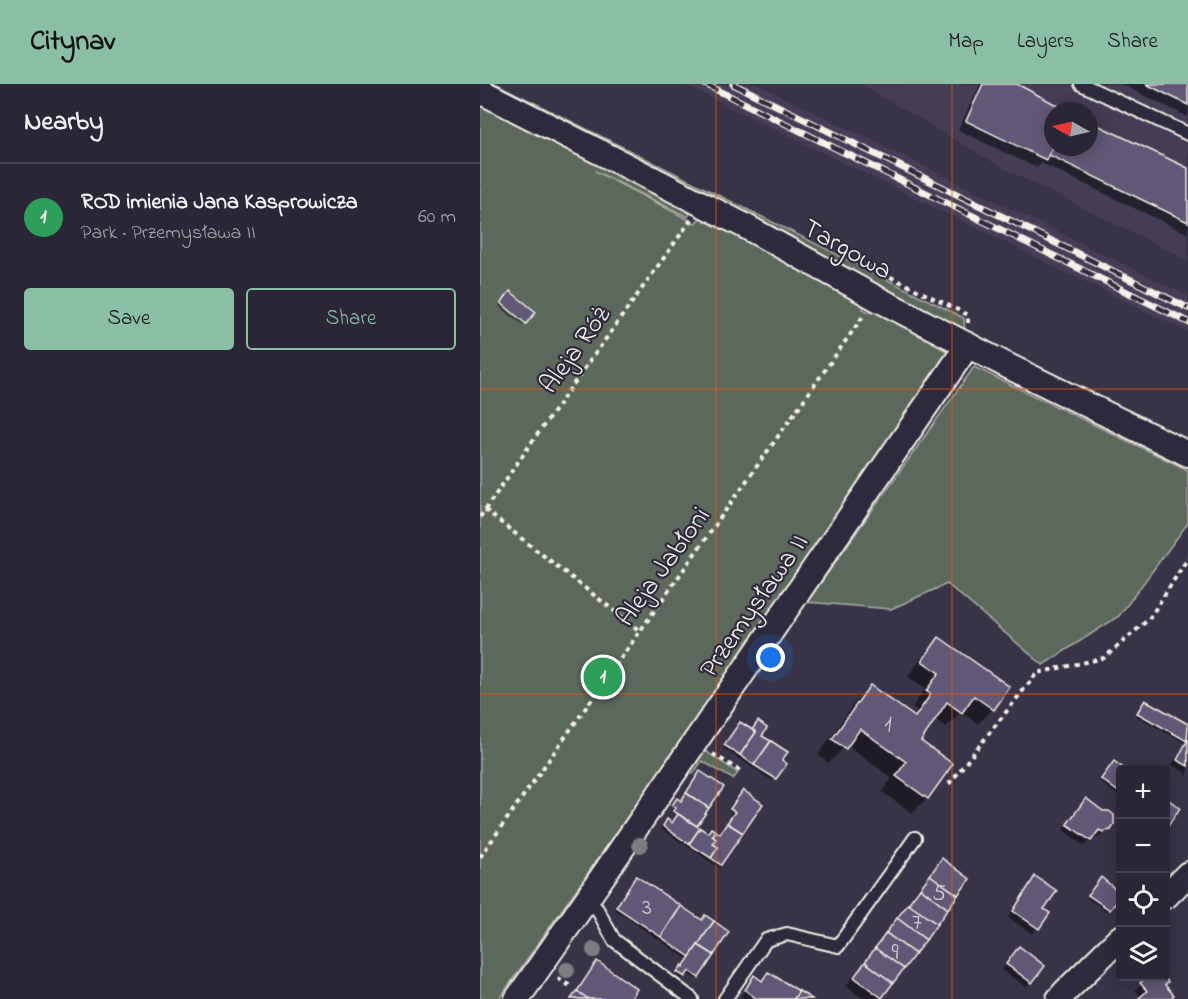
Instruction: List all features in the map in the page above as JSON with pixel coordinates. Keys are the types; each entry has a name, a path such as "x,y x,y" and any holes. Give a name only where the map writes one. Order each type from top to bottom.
{"street":[{"name":"Targowa","path":"480,92 743,225 876,298 1008,366 1188,453"},
{"name":"Przemysława II","path":"517,999 968,345"},
{"path":"1170,892 1188,874"},
{"path":"1059,999 1116,943"}],"lane":[{"path":"1081,84 1188,134"},
{"path":"725,999 766,940 787,934 838,946 915,838"},
{"path":"587,899 597,909 614,940 692,999"}],"path":[{"name":"Aleja Róż","path":"480,517 690,221 699,203"},
{"path":"858,261 968,315"},
{"name":"Aleja Jabłoni","path":"480,856 876,298"},
{"path":"485,510 640,631"},
{"path":"949,784 1037,673 1104,658 1149,619 1188,558"},
{"path":"697,739 712,754 742,772"}],"shaded area":[{"path":"683,84 757,84 1188,296 1188,332"},
{"path":"861,84 1188,84 1188,260 1003,168"}],"green space":[{"path":"486,84 497,84 964,318 965,334"},
{"path":"480,106 689,208 688,217 595,171 695,223 701,217 705,217 864,304 863,309 872,313 874,310 955,344 955,354 939,347 953,355 499,999 480,999"},
{"path":"974,367 1188,470 1188,523 1119,616 1043,665 947,584 891,609 807,602"},
{"path":"701,747 738,773 733,779 702,761 693,774 685,771"}],"building":[{"path":"983,84 1017,84 1051,102 1044,102 1044,156 1048,156 1046,160 966,121"},
{"path":"1146,84 1188,84 1188,105"},
{"path":"1098,125 1188,168 1188,222 1051,156 1098,156"},
{"path":"510,291 536,312 526,324 501,303"},
{"path":"939,637 1010,687 994,710 974,696 962,713 947,702 921,741 953,764 928,799 896,776 906,762 860,729 846,749 832,739 870,685 915,717 931,694 926,691 939,673 922,661"},
{"path":"1145,700 1188,724 1187,741 1137,713"},
{"path":"758,721 767,728 762,736 771,741 754,765 740,755 756,732 752,730"},
{"path":"740,722 756,732 740,755 724,745"},
{"path":"1188,739 1188,766 1177,760"},
{"path":"771,741 788,752 782,760 787,764 776,779 754,765"},
{"path":"1114,761 1119,765 1116,765 1116,790 1101,779"},
{"path":"700,771 724,787 709,808 686,793"},
{"path":"743,790 763,804 743,833 727,823 735,812 730,809"},
{"path":"686,793 709,808 697,826 673,811 676,808 672,805 677,798 681,801"},
{"path":"1086,798 1103,811 1109,811 1114,815 1114,825 1111,830 1104,833 1099,830 1091,841 1067,824"},
{"path":"1170,801 1180,808 1170,823"},
{"path":"678,814 700,828 689,844 663,826 667,819 672,823"},
{"path":"727,823 743,833 721,865 711,858 718,847 713,844 716,839 712,836 716,831 720,834"},
{"path":"700,828 708,833 711,828 716,831 712,836 716,839 713,844 718,847 711,858 689,844"},
{"path":"942,858 970,879 958,895 930,875"},
{"path":"930,875 958,895 948,909 920,888"},
{"path":"636,876 681,906 661,937 616,907"},
{"path":"1035,876 1057,891 1044,909 1050,913 1039,929 1013,911"},
{"path":"1101,877 1116,890 1116,903 1110,910 1088,895"},
{"path":"920,888 948,909 937,924 908,904"},
{"path":"908,904 937,924 926,940 897,918"},
{"path":"681,906 702,920 705,915 714,921 690,957 661,937"},
{"path":"897,918 926,940 915,954 886,933"},
{"path":"714,921 729,932 714,955 698,945"},
{"path":"886,933 915,954 904,969 875,948"},
{"path":"698,945 714,955 699,978 689,971 685,977 677,972"},
{"path":"1019,946 1045,966 1032,983 1006,964"},
{"path":"875,948 904,969 893,983 865,962"},
{"path":"597,961 637,989 631,999 588,999 577,991"},
{"path":"865,962 893,983 882,998 854,977"},
{"path":"768,972 799,991 794,999 757,999 745,990 754,975 762,981"},
{"path":"1142,981 1167,981 1165,985 1174,995 1170,999 1138,999 1147,991 1140,983"},
{"path":"577,991 588,999 571,999"},
{"path":"799,991 812,999 794,999"}],"railway":[{"path":"705,84 1188,322"},
{"path":"733,84 1188,308"}],"place":[{"name":"ROD imienia Jana Kasprowicza","path":"603,677"}]}
